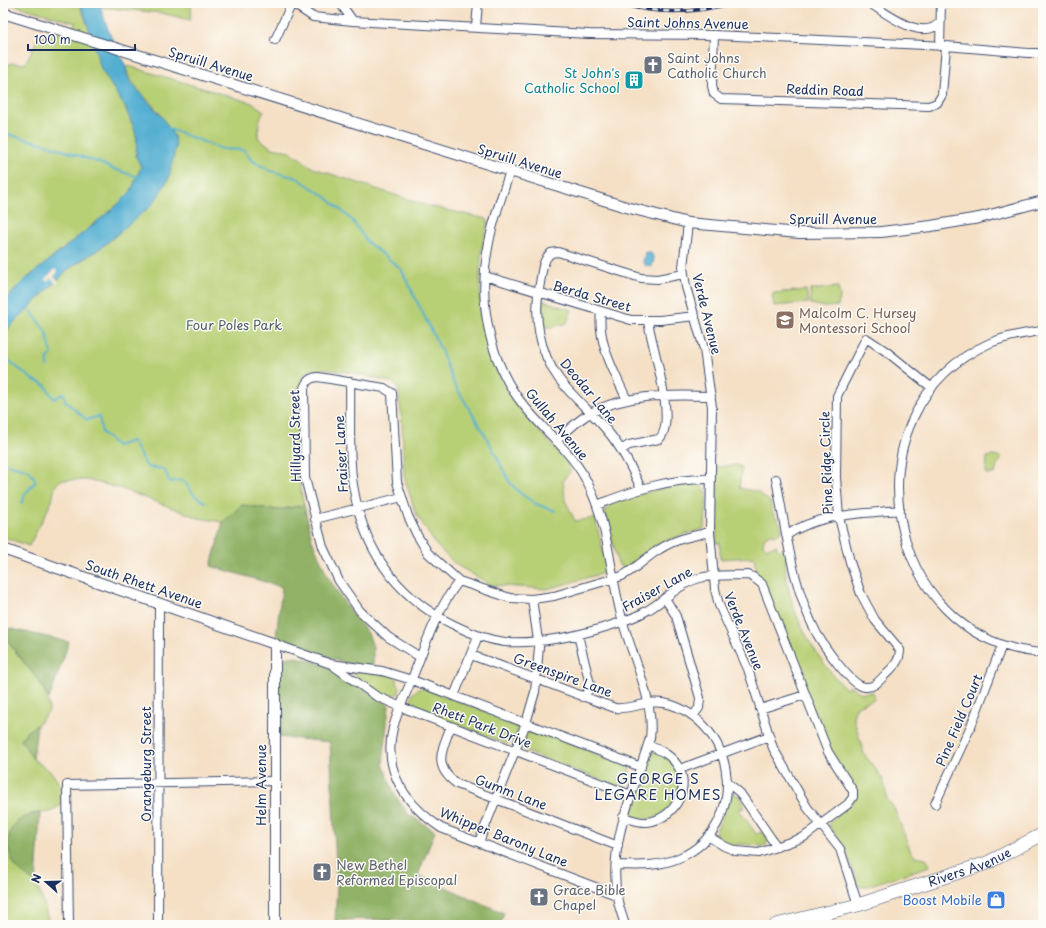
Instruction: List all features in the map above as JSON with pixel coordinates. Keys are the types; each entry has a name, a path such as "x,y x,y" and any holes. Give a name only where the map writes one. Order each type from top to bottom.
{"main road":[{"name":"Rivers Avenue","path":"776,925 858,905 987,863 1043,834"}],"street":[{"name":"Saint Johns Avenue","path":"292,3 313,17 352,21 589,34 714,35 943,46 1043,53"},
{"path":"276,40 292,3"},
{"path":"342,3 352,21"},
{"path":"476,27 478,3"},
{"path":"869,3 907,26 916,29 929,30 941,21"},
{"name":"Reddin Road","path":"714,35 712,86 714,94 721,98 929,106 937,103 942,95 943,46 941,3"},
{"name":"Spruill Avenue","path":"3,13 626,207 688,223 799,233 881,232 979,218 1043,201"},
{"name":"Gullah Avenue","path":"510,171 488,248 485,276 484,297 488,326 494,351 518,398 571,457 584,476 597,505 606,534 623,621 648,702 652,726 641,767 624,817 618,846 616,865 616,895 625,925"},
{"name":"Verde Avenue","path":"688,223 683,267 686,287 704,349 712,407 710,532 713,576 719,605 748,669 769,736 788,776 810,812 840,849 858,905"},
{"name":"Deodar Lane","path":"640,488 631,466 621,450 592,413 560,380 548,361 539,333 538,292 545,260 551,252 558,252 640,278 657,279 684,274"},
{"name":"Berda Street","path":"485,276 631,320 648,321 695,316"},
{"path":"601,312 600,330 604,345 627,400"},
{"path":"621,450 629,445 659,440 662,437 665,427 664,395 660,370 648,321"},
{"path":"1043,330 1011,336 989,344 961,360 932,388 919,408 905,439 899,469 898,487 900,510 906,543 911,558 932,593 956,619 978,634 1002,645 1023,651 1043,653"},
{"name":"Pine Ridge Circle","path":"776,479 799,587 818,634 835,659 854,682 865,687 874,685 896,664 900,650 875,620 861,594 850,562 839,517 836,478 837,396 866,338 887,352 932,388"},
{"name":"Hillyard Street","path":"402,497 397,482 395,465 392,393 384,388 318,377 312,377 308,380 304,388 305,478 323,547 339,581 352,601 375,627 420,657"},
{"name":"Fraiser Lane","path":"350,382 352,484 358,508 372,546 394,581 406,595 437,617 478,636 504,642 538,641 578,635 623,621 648,610 692,581 713,576 748,575 762,584 828,752 853,791 853,797 848,804 821,825"},
{"path":"556,441 575,424 606,406 627,400 664,395 711,396"},
{"path":"597,505 640,488 675,480 711,479"},
{"path":"315,519 402,497 417,535 428,553 459,581 510,598 532,599 554,596 615,578 632,571 658,550 671,543 710,532"},
{"path":"787,535 809,523 839,517 900,510"},
{"name":"South Rhett Avenue","path":"3,549 275,644"},
{"name":"Whipper Barony Lane","path":"459,581 437,617 393,729 392,762 397,782 404,794 426,818 441,828 616,895"},
{"path":"665,598 676,616 700,698 699,708 693,716"},
{"path":"479,842 526,723 537,678 538,641 532,599"},
{"name":"Orangeburg Street","path":"158,925 159,603"},
{"path":"578,635 590,684 589,690 583,696"},
{"path":"454,696 478,636"},
{"name":"Rhett Park Drive","path":"275,644 331,664 382,671 412,680 641,767"},
{"name":"Helm Avenue","path":"275,644 275,925"},
{"name":"Pine Field Court","path":"935,804 971,726 1002,645"},
{"name":"Greenspire Lane","path":"471,654 537,678 543,683 621,708 648,702 669,704 693,716 713,736 722,754 728,783"},
{"name":"Rhett Park Drive","path":"331,664 376,696 401,708 631,795"},
{"path":"760,709 805,695"},
{"name":"Gumm Lane","path":"451,726 440,756 440,762 448,777 457,784 618,846"},
{"path":"680,769 769,736"},
{"path":"624,817 646,822 667,816 675,807 683,788 683,776 672,758 663,750 648,744"},
{"path":"69,925 67,785 274,781"},
{"path":"616,865 644,867 664,863 682,857 693,850 708,836 723,809 728,783 740,792 777,847"},
{"path":"708,836 724,846 736,851 759,853 804,837 821,825"}],"green space":[{"path":"7,3 79,3 111,85 125,107 134,128 137,139 136,156 141,167 131,191 116,206 20,284 3,303 3,67 12,63 25,64 38,38 68,32 76,23"},
{"path":"99,3 192,3 190,20 161,13 100,7"},
{"name":"Four Poles Park","path":"125,65 252,103 264,111 259,121 258,138 272,148 290,151 313,168 428,206 487,219 488,222 481,258 480,291 483,324 492,357 506,387 519,407 567,462 570,472 563,480 565,500 575,521 595,518 607,568 604,573 547,589 491,585 455,564 436,545 416,514 404,476 402,423 398,389 394,383 355,373 323,369 308,371 302,378 297,392 298,477 304,505 278,510 242,505 223,522 199,518 119,488 87,480 61,480 55,486 52,501 29,546 3,537 3,339 9,327 70,268 102,247 153,204 174,136 157,110 131,81"},
{"path":"838,287 840,297 838,306 825,307 811,304 810,290"},
{"path":"806,290 809,303 774,306 772,295 774,293"},
{"path":"541,300 572,310 567,323 548,328 548,326 541,326"},
{"path":"987,457 1000,457 1001,460 997,465 995,474 986,474"},
{"path":"737,465 742,467 739,488 758,492 770,502 772,512 780,523 782,531 777,535 770,534 764,538 763,544 767,548 777,545 776,548 781,551 783,548 788,555 785,564 787,584 797,617 805,633 824,663 846,689 850,686 861,693 873,692 875,699 857,706 853,716 864,754 883,779 887,799 894,808 911,852 915,856 926,858 930,866 864,887 858,886 845,848 828,824 854,800 832,757 757,575 754,557 720,559 720,543 716,543 717,467"},
{"path":"690,484 701,485 707,491 705,526 703,529 666,541 651,549 632,564 624,568 618,564 605,511 610,505 640,494"},
{"path":"242,505 278,510 304,505 312,540 328,577 349,610 368,633 373,647 373,666 348,664 279,640 276,637 282,587 211,566 223,522"},
{"path":"3,627 69,642 49,699 42,685 7,640"},
{"path":"3,629 14,650 37,678 43,688 49,711 37,725 27,731 21,740 33,759 51,772 62,787 61,805 50,812 31,814 16,867 36,883 44,903 49,925 3,925"},
{"path":"287,657 313,661 327,667 354,682 389,705 383,764 395,795 408,814 435,831 418,875 504,913 500,925 408,925 404,921 363,919 335,921 337,888 330,742 279,737 279,668 281,663"},
{"path":"350,670 389,675 397,679 397,683 400,687 398,694 390,696 389,698 363,683"},
{"path":"422,688 514,722 517,728 515,738 507,744 414,708 411,702 413,693"},
{"path":"37,725 33,759 21,740 27,731"},
{"path":"534,730 629,766 630,772 627,781 620,787 526,752 524,747 525,740 528,733"},
{"path":"653,751 663,754 671,761 677,773 679,785 676,796 670,806 662,814 652,818 642,819 631,815 631,813"},
{"path":"731,795 738,795 745,808 740,808 740,811 756,834 763,832 768,840 766,845 760,847 759,845 737,844 736,846 733,846 716,835 716,831"},
{"path":"40,813 36,883 16,867 11,857 8,839 10,831 21,819 29,815"}],"water":[{"path":"79,3 99,3 109,32 126,67 127,75 132,84 162,117 174,136 176,145 169,178 153,204 102,247 70,268 9,327 3,339 3,303 20,284 116,206 131,191 141,167 136,156 137,139 134,128 125,107 101,69 84,13"},
{"path":"645,252 651,253 654,258 652,267 645,265 643,262"}],"pier":[{"path":"55,269 58,272 54,276 59,282 57,284 51,278 47,282 45,279"}],"waterway":[{"path":"167,128 222,149 244,150 251,160 271,171 297,178 326,197 352,220 367,242 401,269 441,350 453,382 487,438 510,483 520,493 536,504 555,511"},
{"path":"3,133 45,144 138,177"},
{"path":"28,307 46,332 52,354 48,358 47,367"},
{"path":"3,356 32,379 45,385 54,399 64,393 65,401 87,420 99,416 102,433 117,446 132,441 147,467 164,469 170,482 183,480 194,495 205,502"},
{"path":"3,463 29,470 36,481 25,494 22,503"}],"railway":[{"path":"616,3 630,7 659,11 689,11 718,7 732,3"},
{"path":"679,3 687,3"}],"place":[{"name":"Saint Johns Catholic Church","path":"653,65"},
{"name":"St John's Catholic School","path":"634,80"},
{"name":"Malcolm C. Hursey Montessori School","path":"785,320"},
{"name":"New Bethel Reformed Episcopal","path":"322,872"},
{"name":"Grace Bible Chapel","path":"539,897"},
{"name":"Boost Mobile","path":"996,900"}],"district":[{"name":"GEORGE S LEGARE HOMES","path":"658,788"}]}
